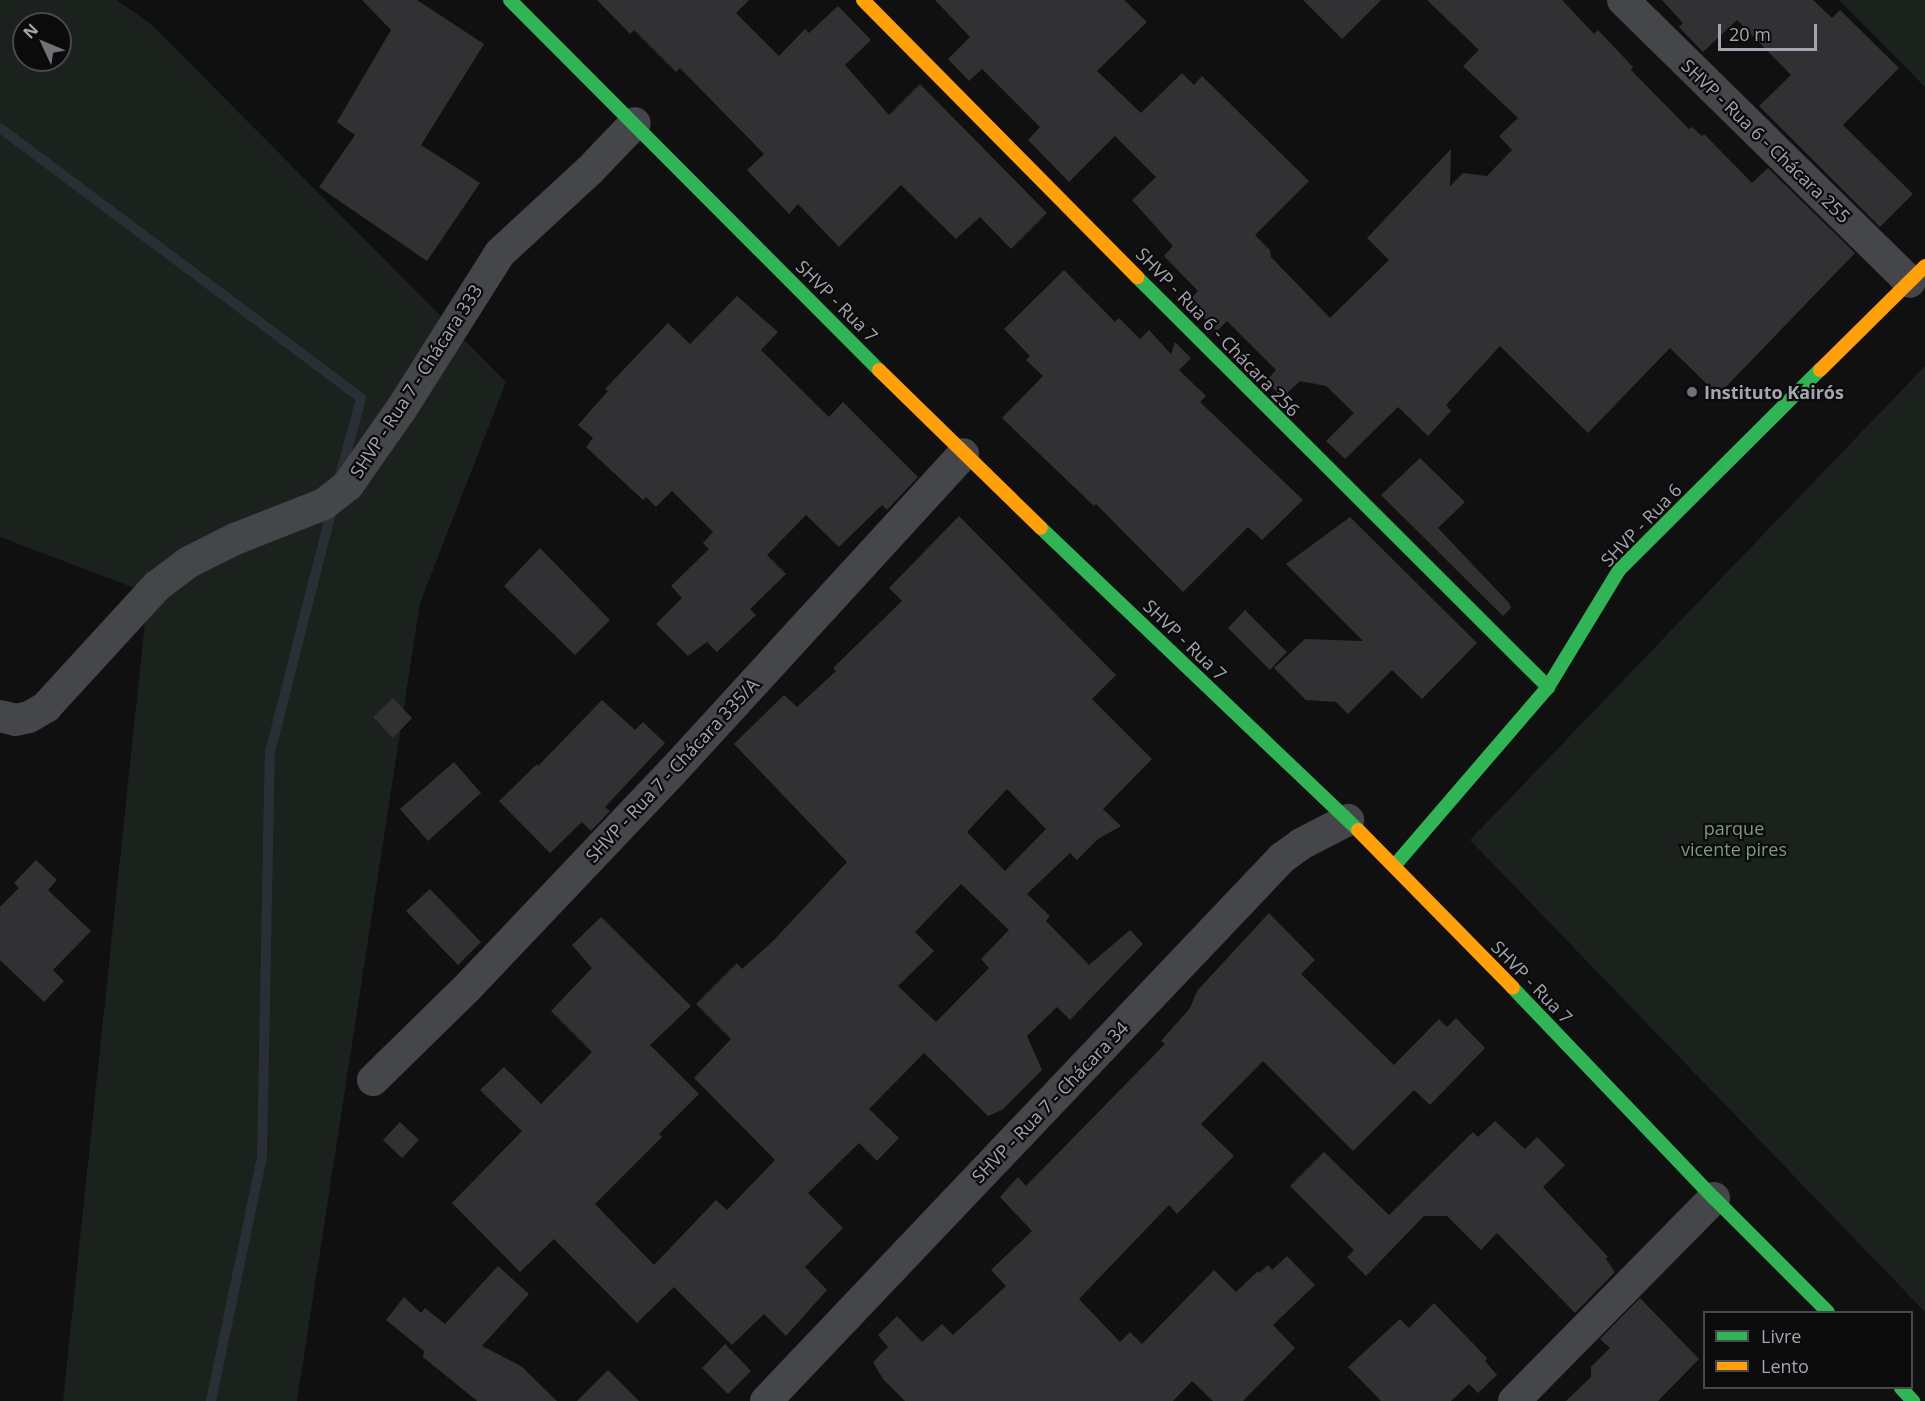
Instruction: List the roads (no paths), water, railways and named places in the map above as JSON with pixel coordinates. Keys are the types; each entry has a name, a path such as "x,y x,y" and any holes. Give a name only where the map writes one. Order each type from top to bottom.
{"street":[{"name":"SHVP - Rua 7","path":"510,0 963,454 1395,866 1714,1198 1827,1311"},
{"name":"SHVP - Rua 6 - Chácara 256","path":"863,0 1118,255 1273,415 1548,687"},
{"name":"SHVP - Rua 6 - Chácara 255","path":"1623,0 1918,274"},
{"name":"SHVP - Rua 7 - Chácara 333","path":"0,716 16,720 29,717 46,707 157,586 189,562 235,540 324,504 348,485 408,399 500,253 589,171 635,123"},
{"name":"SHVP - Rua 6","path":"1395,866 1548,687 1618,570 1918,274"},
{"name":"SHVP - Rua 7 - Chácara 335/A","path":"373,1080 466,989 639,806 963,454"},
{"name":"SHVP - Rua 7 - Chácara 34","path":"766,1401 1282,858 1301,844 1347,820"},
{"path":"1514,1401 1714,1198"},
{"path":"1902,1389 1913,1401"}],"waterway":[{"path":"0,128 361,398 340,476"},
{"path":"211,1401 262,1157 270,752 333,505"}],"place":[{"name":"Instituto Kairós","path":"1692,392"}],"park label":[{"name":"parque vicente pires","path":"1734,839"}]}
